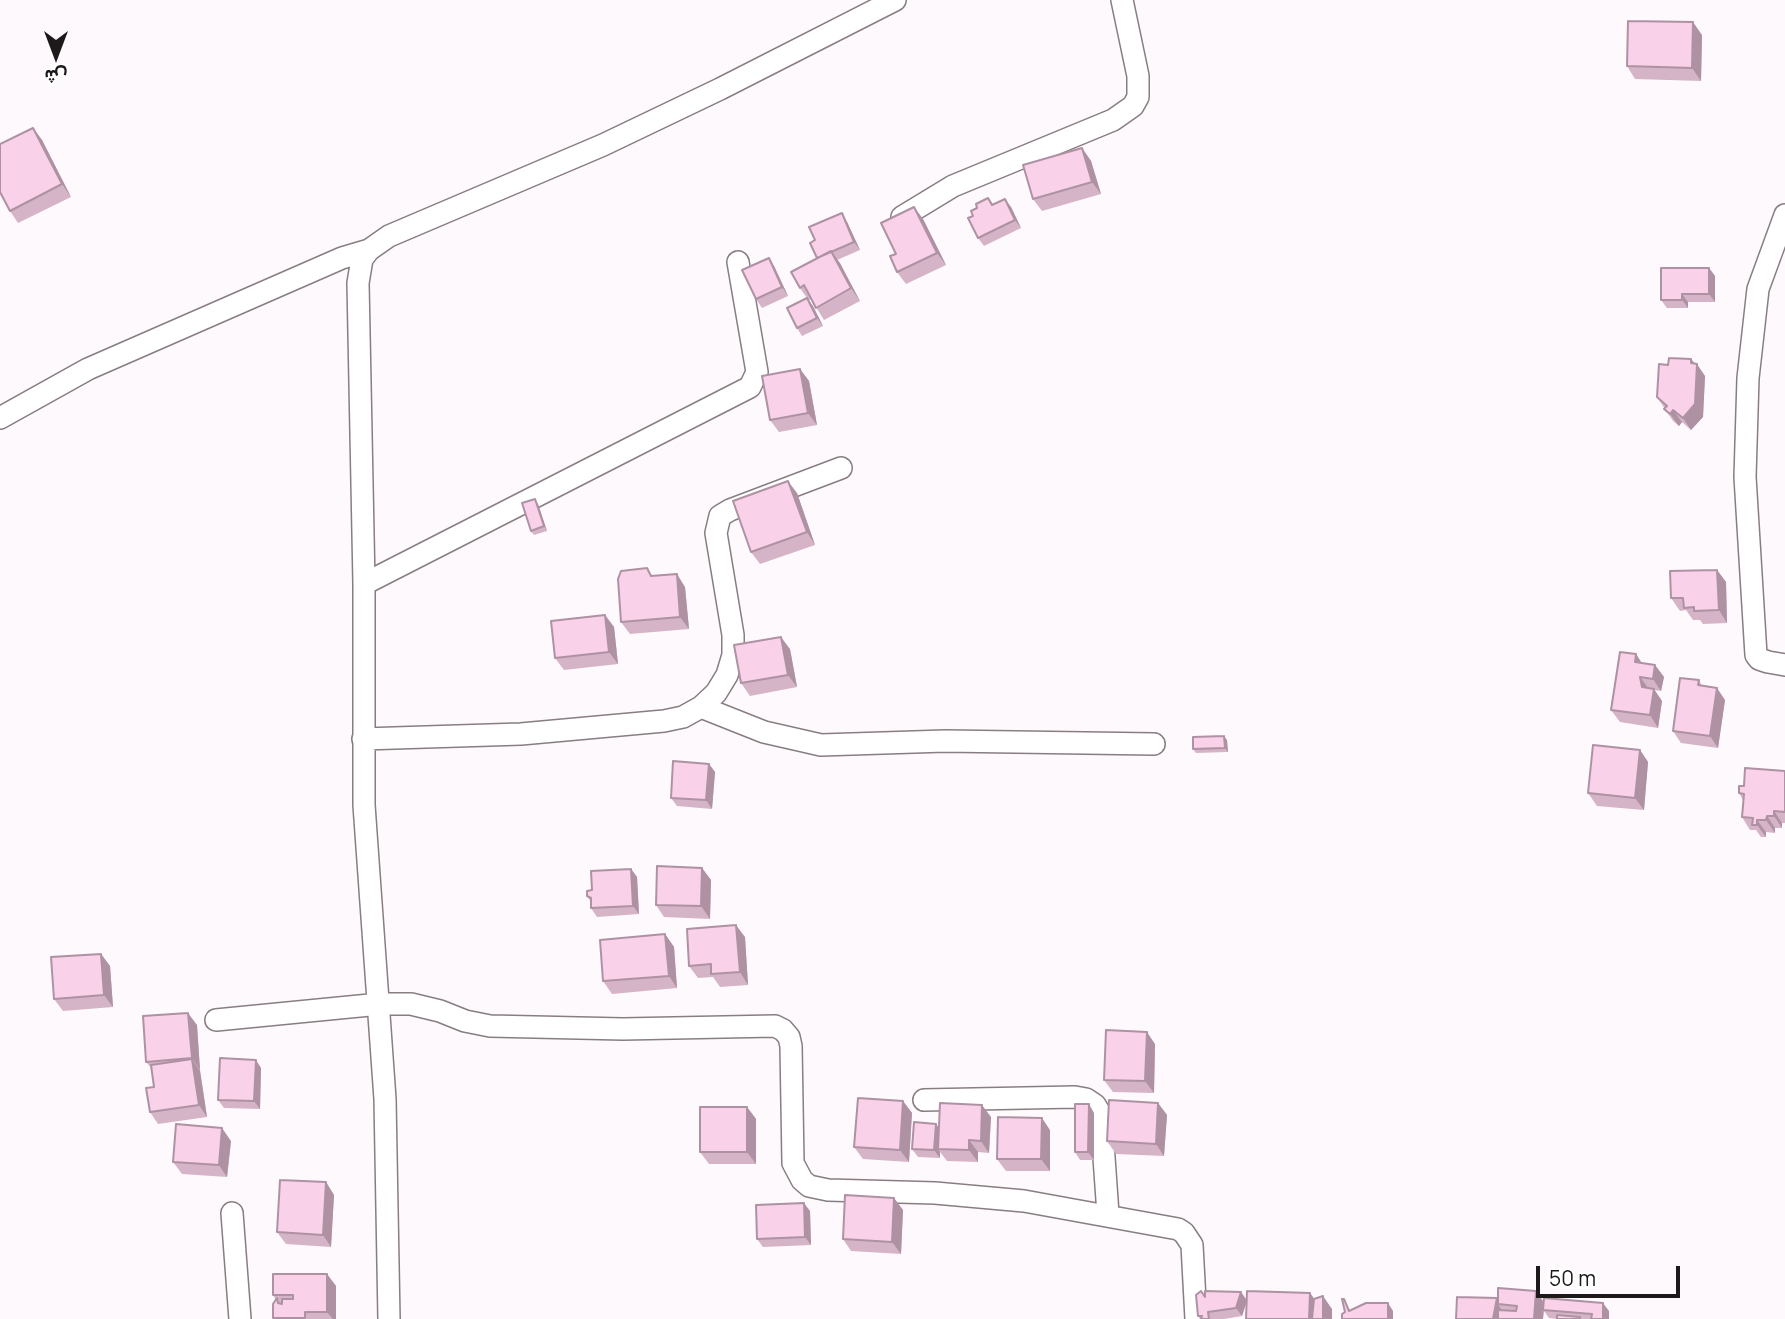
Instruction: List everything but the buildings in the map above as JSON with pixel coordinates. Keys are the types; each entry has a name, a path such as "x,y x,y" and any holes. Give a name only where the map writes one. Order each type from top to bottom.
{"street":[{"path":"0,418 88,369 342,257 369,250 389,236 603,145 895,0"},
{"path":"902,217 953,186 1113,120 1133,106 1138,97 1139,76 1122,0"},
{"path":"1785,215 1758,289 1748,378 1745,477 1756,655 1759,659 1785,665"},
{"path":"369,250 358,271 364,584 363,739 367,872 380,1004 385,1099 389,1319"},
{"path":"364,584 750,387 757,372 737,262"},
{"path":"363,739 521,734 664,721 683,717 701,707 716,693 727,675 733,655 733,635 716,533 717,522 724,512 841,468"},
{"path":"701,707 764,732 821,745 945,741 1154,744"},
{"path":"216,1020 380,1004 411,1004 490,1026 622,1030 775,1026 783,1030 791,1046 793,1163 802,1180 810,1186 828,1191 980,1196 1171,1226 1189,1238 1193,1252 1196,1319"},
{"path":"924,1100 1086,1099 1095,1105 1101,1115 1108,1214"},
{"path":"232,1213 240,1319"}]}
